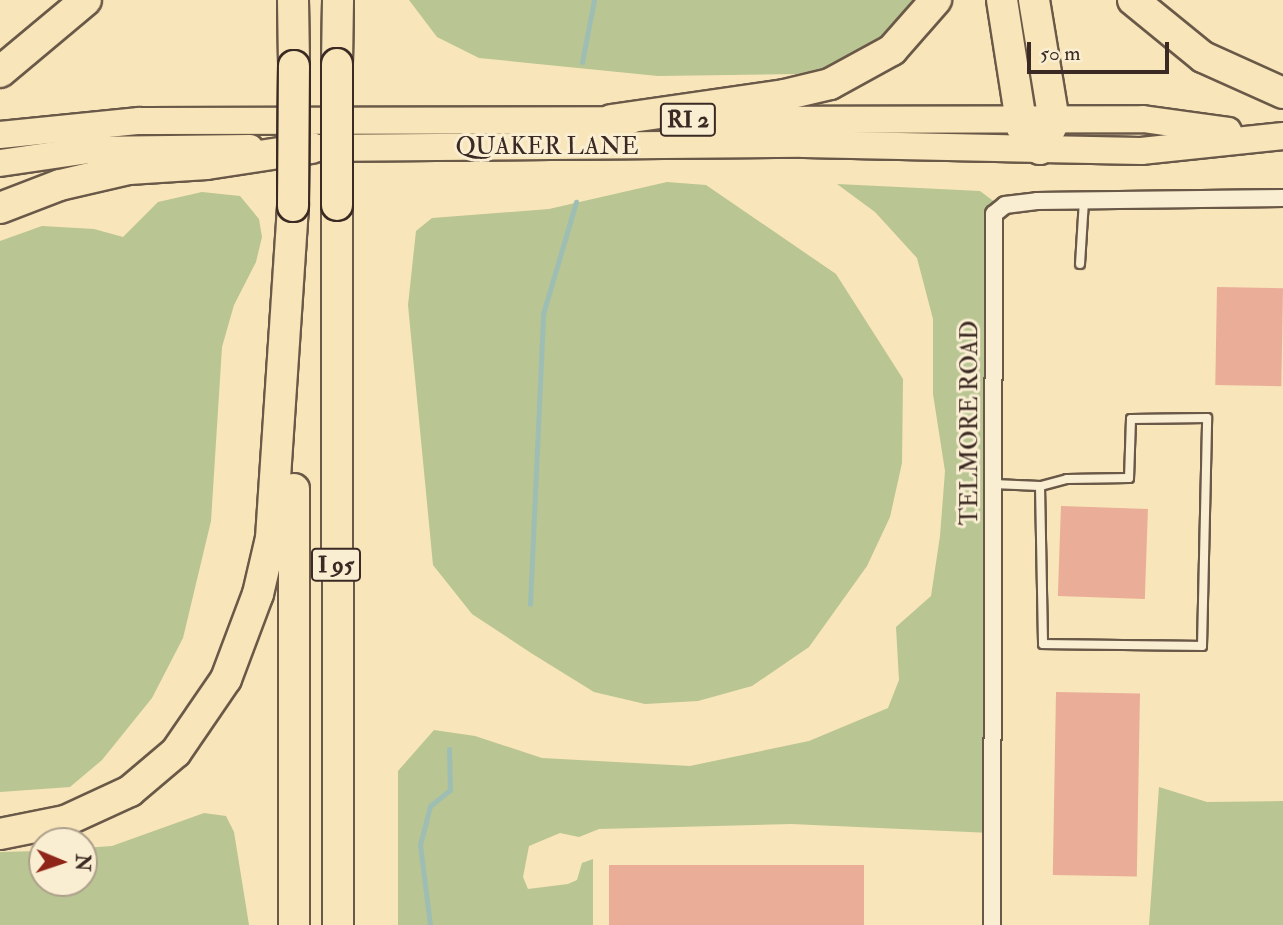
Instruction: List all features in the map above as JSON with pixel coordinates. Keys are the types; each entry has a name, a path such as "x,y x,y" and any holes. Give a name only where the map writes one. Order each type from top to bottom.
{"highway":[{"path":"0,72 86,0"},
{"name":"I 95","path":"293,0 294,925"},
{"name":"I 95","path":"338,0 338,925"},
{"path":"611,120 830,84 892,50 936,0"},
{"path":"1002,0 1021,120 1025,135 1040,149 1054,121 1034,0"},
{"path":"1133,0 1203,57 1283,93"},
{"path":"0,208 60,186 129,169 207,164 312,148"},
{"path":"0,834 65,821 130,790 176,752 226,679 258,594 271,538 293,206"}],"main road":[{"name":"QUAKER LANE","path":"0,135 139,121 1143,119 1272,136"},
{"name":"QUAKER LANE","path":"0,163 89,149 804,144 1142,151 1272,136"}],"street":[{"name":"TELMORE ROAD","path":"992,925 994,214 1006,205 1084,199 1283,198"}],"lane":[{"path":"1080,264 1084,199"},
{"path":"993,484 1040,486 1067,479 1129,478 1132,419 1207,418 1202,646 1044,644 1040,486"}],"green space":[{"path":"409,0 930,0 863,63 796,74 658,76 479,58 437,37"},
{"path":"667,182 706,185 836,274 903,379 902,463 890,517 867,566 809,647 752,686 698,701 645,704 594,692 531,653 472,614 433,565 408,305 416,231 432,218 549,209"},
{"path":"837,184 980,191 996,203 991,833 791,824 599,829 579,837 560,833 529,846 523,877 528,889 568,884 577,880 582,863 593,859 593,925 398,925 398,771 434,730 475,736 542,758 690,766 809,741 888,708 899,680 896,627 931,596 940,536 945,471 933,394 933,319 917,258 875,212"},
{"path":"202,192 240,196 259,219 262,237 256,262 234,305 222,347 211,521 183,638 152,698 102,760 70,787 0,792 0,241 42,226 94,229 123,237 158,202"},
{"path":"1159,787 1207,802 1283,801 1283,925 1149,925"},
{"path":"204,813 226,816 234,832 249,925 0,925 0,852 28,851 28,897 98,897 98,847 112,846"}],"building":[{"path":"1217,287 1283,288 1281,386 1215,385"},
{"path":"1061,506 1148,509 1145,599 1058,596"},
{"path":"1056,692 1140,693 1137,876 1053,875"},
{"path":"609,865 864,865 864,925 609,925"}],"waterway":[{"path":"582,62 594,0"},
{"path":"530,604 543,314 576,202"},
{"path":"430,925 420,845 430,806 450,790 449,749"}]}
